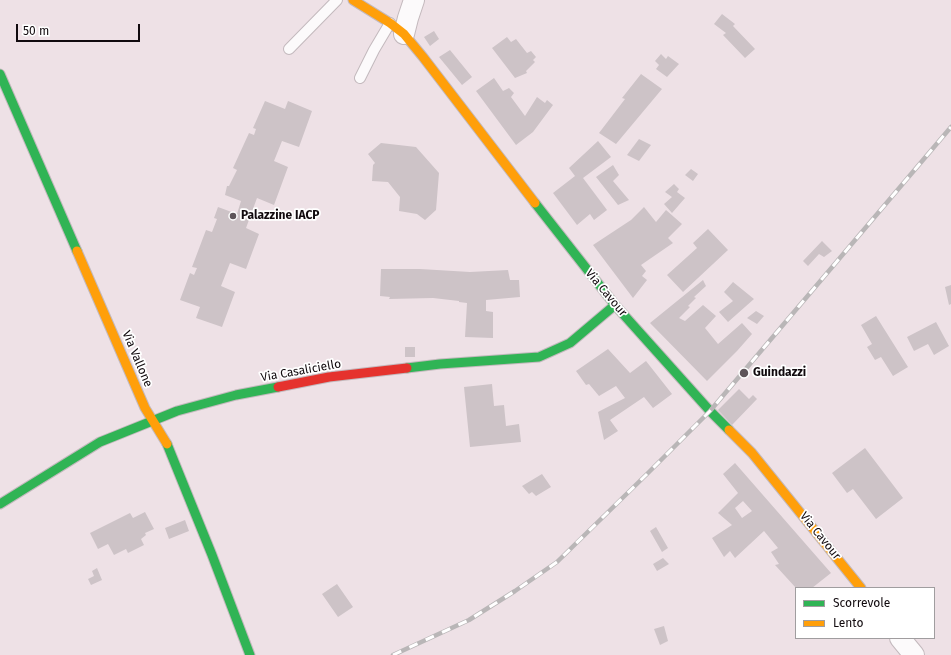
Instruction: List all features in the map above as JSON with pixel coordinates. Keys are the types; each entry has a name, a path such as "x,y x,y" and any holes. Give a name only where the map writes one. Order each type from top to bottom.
{"street":[{"name":"Via Cavour","path":"353,0 397,28 423,57 527,194 615,305 710,411 752,453 860,587"},
{"path":"397,28 408,18 414,0"},
{"name":"Via Vallone","path":"0,74 145,408 164,440 212,555 250,655"},
{"name":"Via Casaliciello","path":"0,504 100,442 177,411 236,395 329,378 440,364 539,357 570,343 615,305"},
{"path":"901,639 914,655"}],"lane":[{"path":"289,49 337,0"},
{"path":"360,78 374,50 397,28"}],"building":[{"path":"722,14 735,24 733,26 755,49 745,58 723,35 726,33 714,24"},
{"path":"434,31 439,39 430,46 424,37"},
{"path":"507,37 511,42 516,39 527,53 531,51 536,57 533,60 535,62 526,71 527,73 515,78 492,48"},
{"path":"450,50 472,77 462,85 439,57"},
{"path":"661,54 666,59 668,56 679,64 667,77 656,69 659,65 655,61"},
{"path":"641,74 662,89 616,144 599,133 625,99 622,98"},
{"path":"494,78 503,91 509,88 514,93 511,97 525,116 537,97 545,103 547,100 553,105 533,132 516,145 476,91"},
{"name":"Palazzine IACP","path":"265,101 285,109 288,101 312,111 299,147 282,141 274,161 288,167 274,205 257,198 246,228 259,234 246,269 230,263 221,286 235,292 222,327 196,318 200,307 180,300 190,273 194,275 197,268 192,267 206,230 212,232 217,219 214,218 218,207 237,214 241,201 225,195 227,186 229,186 237,170 233,168 249,133 254,135 256,129 253,128"},
{"path":"639,139 651,145 639,161 627,155"},
{"path":"598,141 611,157 583,178 607,210 594,220 590,214 577,225 553,193 575,176 569,168"},
{"path":"381,143 416,147 439,173 436,210 425,220 417,214 399,211 400,197 388,182 372,181 373,165 375,163 368,154"},
{"path":"613,165 619,175 613,181 629,200 618,205 596,177"},
{"path":"691,169 698,174 693,181 685,175"},
{"path":"674,184 679,189 677,192 685,198 672,213 664,204 672,197 665,192"},
{"path":"644,207 656,222 666,210 682,224 668,238 673,243 641,265 646,271 642,276 647,280 633,298 593,245 631,220"},
{"path":"708,229 728,250 683,292 667,275 697,248 693,243"},
{"path":"822,241 832,251 824,257 819,254 808,266 803,261"},
{"path":"381,269 420,269 470,272 508,270 510,280 519,280 520,297 486,300 486,311 493,312 493,338 465,337 467,303 433,298 389,299 390,297 380,296"},
{"path":"703,280 706,286 694,297 696,298 688,306 690,307 679,318 685,321 703,305 716,316 705,328 718,344 742,323 752,334 707,381 650,323"},
{"path":"733,282 754,299 728,322 719,312 733,301 724,292"},
{"path":"951,285 951,304 949,305 945,287"},
{"path":"756,311 764,316 757,324 747,318"},
{"path":"876,316 908,367 893,376 881,357 875,360 867,347 872,344 861,325"},
{"path":"936,322 949,346 934,355 928,344 914,351 907,337"},
{"path":"405,347 415,347 415,357 405,357"},
{"path":"608,349 630,373 646,361 672,394 653,408 644,397 610,420 618,431 604,440 598,412 625,398 616,386 599,396 589,384 586,385 576,371"},
{"path":"492,384 494,406 504,405 506,426 519,424 521,442 470,447 464,387"},
{"path":"739,389 749,399 753,395 757,399 732,425 718,410"},
{"path":"865,448 903,498 876,519 853,489 847,493 832,473"},
{"path":"735,463 831,573 813,587 795,587 775,565 779,564 771,552 778,548 764,531 735,558 730,551 724,557 712,538 732,525 718,513 738,493 723,474","holes":["743,501 752,511 742,518 735,508"]},
{"path":"542,474 551,487 536,496 532,492 529,494 522,486"},
{"path":"145,512 154,529 145,533 146,535 141,539 144,545 128,553 126,549 114,555 108,544 98,549 90,533 130,513 133,518"},
{"path":"185,520 189,531 169,539 165,528"},
{"path":"656,527 668,548 662,552 650,531"},
{"path":"663,558 669,564 657,571 653,564"},
{"path":"97,568 102,580 91,585 88,579 94,576 92,571"},
{"path":"337,584 353,607 338,617 322,594"},
{"path":"664,626 668,641 660,645 654,629"}],"railway":[{"path":"393,655 469,620 557,562 710,411 951,127"}],"traffic: fast":[{"path":"0,74 77,251"},
{"path":"535,203 615,305 710,411 729,430"},
{"path":"407,368 440,364 539,357 570,343 615,305"},
{"path":"0,504 100,442 177,411 236,395 278,387"},
{"path":"167,444 212,555 250,655"}],"traffic: slow":[{"path":"353,0 390,23 404,34 535,203"},
{"path":"77,251 145,408 167,444"},
{"path":"729,430 752,453 860,587"}],"traffic: jam":[{"path":"278,387 329,377 407,368"}],"place":[{"name":"Palazzine IACP","path":"233,216"},
{"name":"Guindazzi","path":"744,373"}]}
